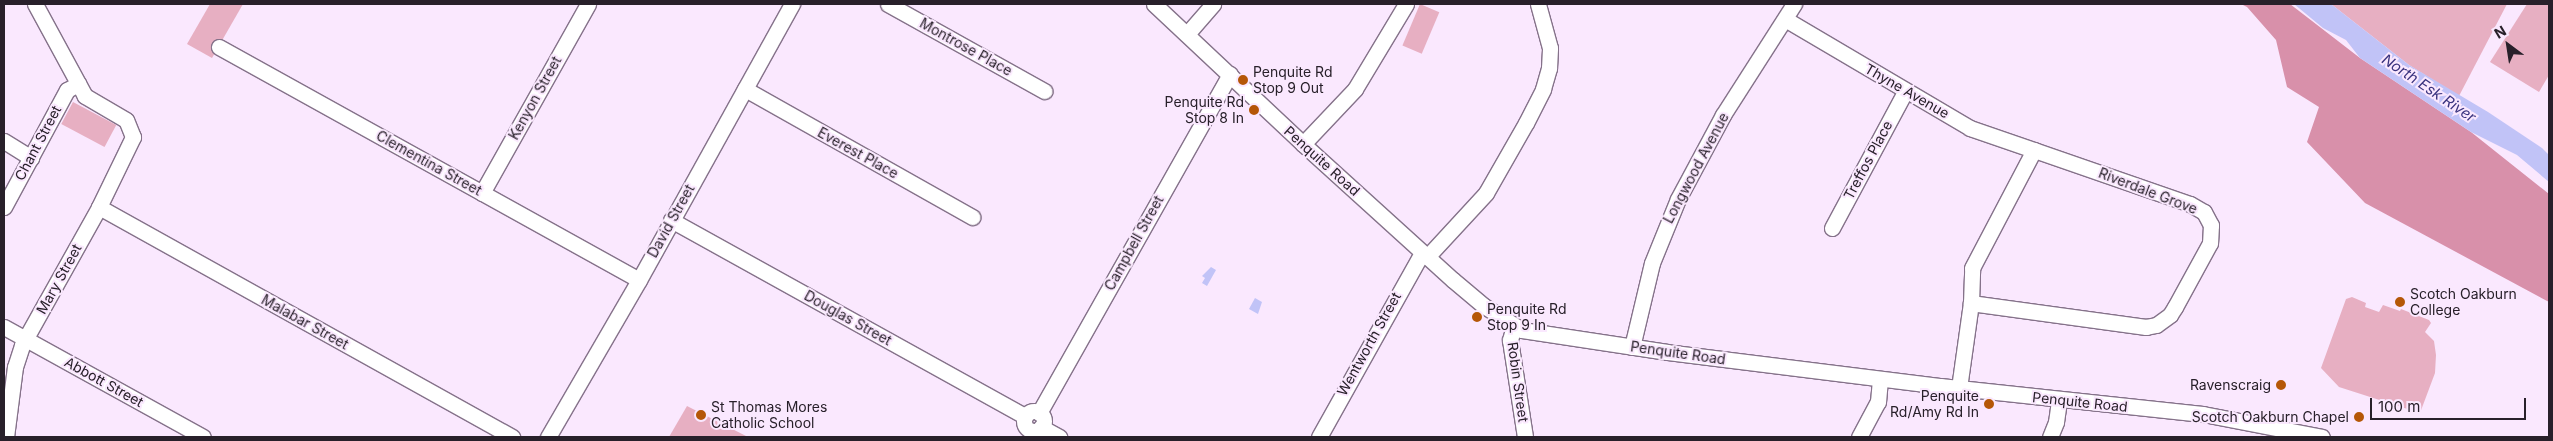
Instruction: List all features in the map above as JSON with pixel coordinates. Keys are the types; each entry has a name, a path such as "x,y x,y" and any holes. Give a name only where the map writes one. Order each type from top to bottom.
{"street":[{"path":"35,4 78,84"},
{"name":"Kenyon Street","path":"482,193 588,4"},
{"name":"David Street","path":"548,437 639,280 792,4"},
{"name":"Montrose Place","path":"888,4 1044,91"},
{"name":"Penquite Road","path":"1154,4 1425,255 1484,306 1514,326 1532,332 1632,347 1880,379 2059,400 2168,410 2322,437"},
{"path":"1187,34 1213,4"},
{"path":"1303,144 1355,89 1406,4"},
{"name":"Wentworth Street","path":"1319,437 1425,255 1486,193 1543,89 1549,68 1550,48 1538,4"},
{"name":"Longwood Avenue","path":"1632,347 1652,263 1678,199 1723,115 1794,4"},
{"name":"Thyne Avenue","path":"1785,19 1905,92 1970,128 2034,150"},
{"name":"Clementina Street","path":"219,47 639,280"},
{"name":"Campbell Street","path":"1032,425 1230,74"},
{"name":"Mary Street","path":"6,437 15,367 25,338 99,207 132,143 131,128 120,116 85,96 78,84"},
{"name":"Chant Street","path":"4,206 67,90 78,84"},
{"name":"Everest Place","path":"745,89 972,217"},
{"name":"Treffos Place","path":"1832,228 1905,92"},
{"path":"4,141 31,158"},
{"path":"1959,388 1971,303 1972,268 2034,150"},
{"name":"Riverdale Grove","path":"1971,303 2146,327 2156,325 2170,315 2210,243 2211,226 2209,218 2198,207 2034,150"},
{"name":"Malabar Street","path":"99,207 512,437"},
{"name":"Douglas Street","path":"671,220 1032,425 1059,437"},
{"name":"Robin Street","path":"1514,326 1510,340 1525,437"},
{"name":"Abbott Street","path":"4,327 204,437"},
{"path":"1859,437 1878,402 1880,379"},
{"path":"2050,437 2056,422 2059,400"},
{"path":"2240,437 2245,422"}],"shaded area":[{"path":"210,4 243,4 212,58 187,44"},
{"path":"1420,4 1439,12 1422,54 1402,45"},
{"path":"2241,4 2290,4 2360,58 2471,132 2549,194 2549,302 2365,203 2307,142 2319,107 2287,87 2276,40 2247,7"},
{"path":"2331,4 2507,4 2459,96 2409,65"},
{"path":"2527,4 2549,4 2549,75 2539,92 2490,62"},
{"path":"73,102 116,125 105,147 61,124"},
{"path":"2352,297 2366,303 2365,307 2379,312 2383,305 2400,311 2401,309 2429,320 2431,323 2425,332 2434,341 2436,355 2435,373 2420,413 2339,387 2321,368 2346,299"},
{"path":"687,406 748,437 669,437"}],"water":[{"name":"North Esk River","path":"2294,4 2331,4 2409,65 2488,112 2542,148 2549,155 2549,182 2517,155 2471,132 2360,58 2346,40 2323,28"},
{"path":"1211,267 1216,270 1207,286 1202,283 1205,278 1202,276"},
{"path":"1255,298 1262,302 1258,314 1249,309"}],"place":[{"name":"Penquite Rd Stop 9 Out","path":"1243,80"},
{"name":"Penquite Rd Stop 8 In","path":"1254,110"},
{"name":"Scotch Oakburn College","path":"2400,302"},
{"name":"Penquite Rd Stop 9 In","path":"1477,317"},
{"name":"Ravenscraig","path":"2281,385"},
{"name":"Penquite Rd/Amy Rd In","path":"1989,404"},
{"name":"St Thomas Mores Catholic School","path":"701,415"},
{"name":"Scotch Oakburn Chapel","path":"2359,417"}]}
